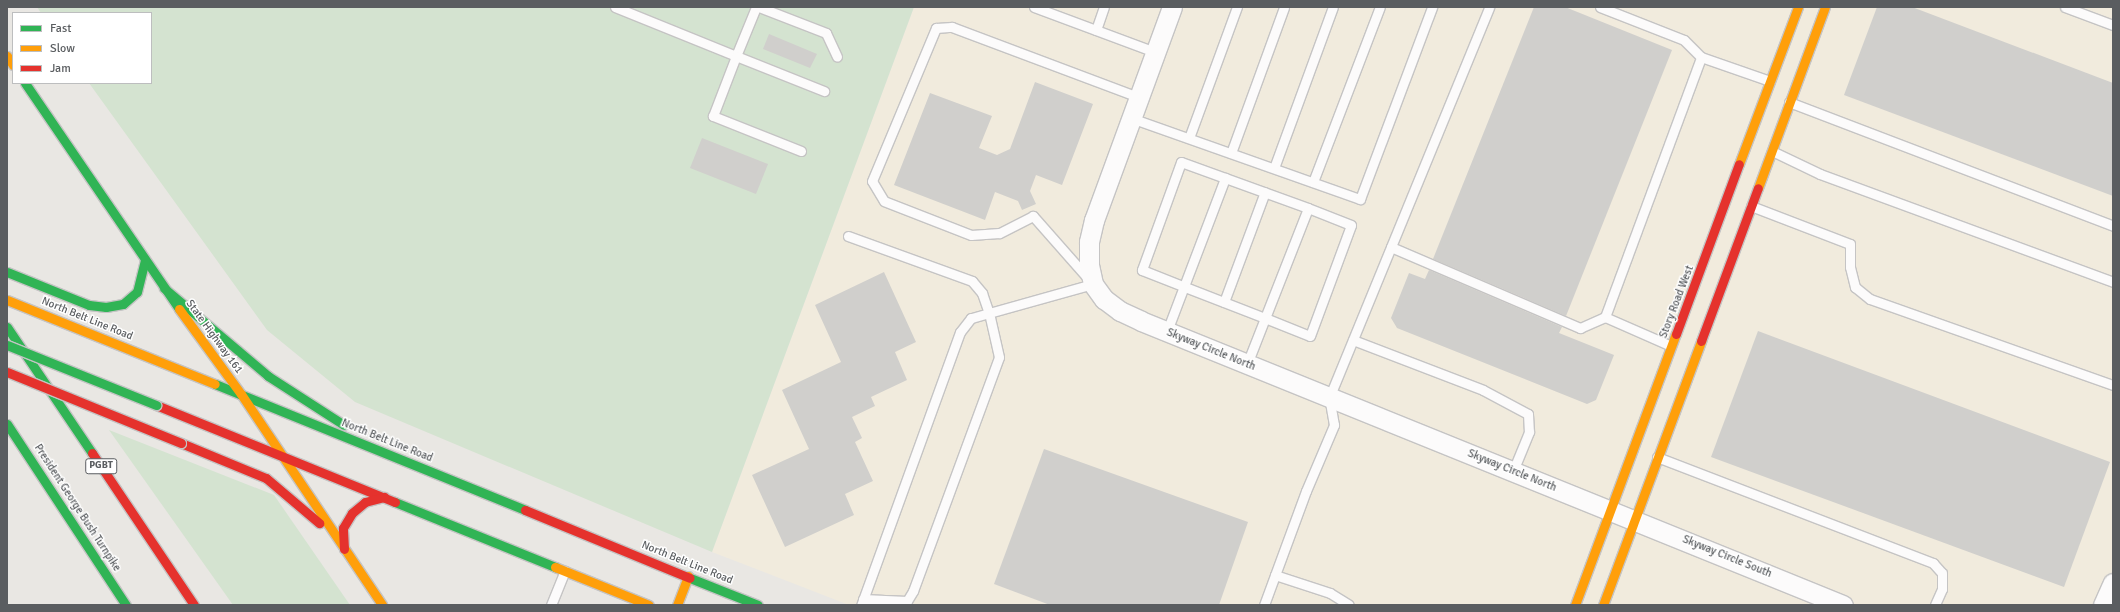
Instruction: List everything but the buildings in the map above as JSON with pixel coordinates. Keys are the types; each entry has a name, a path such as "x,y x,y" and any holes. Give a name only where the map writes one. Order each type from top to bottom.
{"main road":[{"name":"Story Road West","path":"1575,605 1772,82 1798,7"},
{"path":"1603,605 1770,150 1825,7"},
{"name":"State Highway 161","path":"27,84 164,288 241,394 382,605"},
{"path":"7,272 89,305 106,307 130,300 141,283 145,260"},
{"path":"164,288 268,376 388,454"},
{"name":"North Belt Line Road","path":"7,300 758,605"},
{"name":"PGBT","path":"7,327 194,605"},
{"path":"7,345 566,570 649,605"},
{"path":"7,372 266,478 336,536"},
{"name":"President George Bush Turnpike","path":"7,424 126,605"},
{"path":"344,549 343,528 352,512 366,502 384,497"},
{"path":"677,605 688,576"}],"street":[{"name":"Skyway Circle North","path":"1172,7 1094,220 1089,242 1089,265 1093,284 1104,299 1120,311 1167,332 1610,510"},
{"name":"Skyway Circle South","path":"1610,510 1843,605"},
{"path":"2103,605 2113,583"}],"lane":[{"path":"617,7 824,91"},
{"path":"801,151 713,116 736,56 758,7 826,33 837,57"},
{"path":"1034,7 1155,52"},
{"path":"1096,30 1104,7"},
{"path":"1189,138 1237,7"},
{"path":"1232,153 1284,7"},
{"path":"1274,168 1333,7"},
{"path":"1313,182 1380,7"},
{"path":"1131,118 1360,199 1432,7"},
{"path":"1264,605 1334,425 1329,398 1489,7"},
{"path":"1600,7 1684,40 1701,56 1772,82"},
{"path":"2065,7 2113,25"},
{"path":"848,236 972,281 982,293 989,313 999,357 913,591 907,601 862,602 960,332 971,318 989,313 1093,284 1033,216 999,233 971,236 884,202 872,181 936,28 952,27 1138,97"},
{"path":"1391,247 1580,328 1605,317 1701,56"},
{"path":"1788,102 2113,226"},
{"path":"1770,150 1820,174 2113,282"},
{"path":"1181,162 1225,178 1351,225 1310,336 1142,270 1181,162"},
{"path":"1167,332 1225,178"},
{"path":"1224,302 1265,192"},
{"path":"1750,205 1850,244 1850,267 1855,287 1870,299 2113,385"},
{"path":"1247,364 1308,208"},
{"path":"1605,317 1673,346"},
{"path":"1353,340 1483,390 1528,414 1530,432 1513,471"},
{"path":"1657,457 1933,563 1942,573 1942,589 1935,605"},
{"path":"551,605 566,570"},
{"path":"1275,575 1330,593 1349,605"}],"shaded area":[{"path":"914,7 2113,7 2113,605 849,605 712,552"}],"green space":[{"path":"37,7 914,7 712,552 355,402 267,330 90,84 152,84 152,12 40,12"},
{"path":"109,430 274,495 350,605 233,605"}],"traffic: fast":[{"path":"26,84 179,309"},
{"path":"7,272 89,305 106,307 123,304 137,292 145,260"},
{"path":"164,288 268,376 344,425"},
{"path":"7,327 92,453"},
{"path":"7,345 156,405"},
{"path":"215,384 525,510"},
{"path":"7,424 126,605"},
{"path":"395,502 555,567"},
{"path":"690,578 758,605"}],"traffic: slow":[{"path":"1739,164 1798,7"},
{"path":"1758,188 1825,7"},
{"path":"7,56 12,64"},
{"path":"7,300 215,384"},
{"path":"179,309 241,394 382,605"},
{"path":"1575,605 1676,334"},
{"path":"1603,605 1701,341"},
{"path":"555,567 649,605"},
{"path":"677,605 688,576"}],"traffic: jam":[{"path":"1676,334 1739,164"},
{"path":"1701,341 1758,188"},
{"path":"7,372 181,443"},
{"path":"156,405 395,502"},
{"path":"181,443 266,478 319,523"},
{"path":"92,453 194,605"},
{"path":"344,549 343,528 352,513 365,502 384,497"},
{"path":"525,510 690,578"}]}
